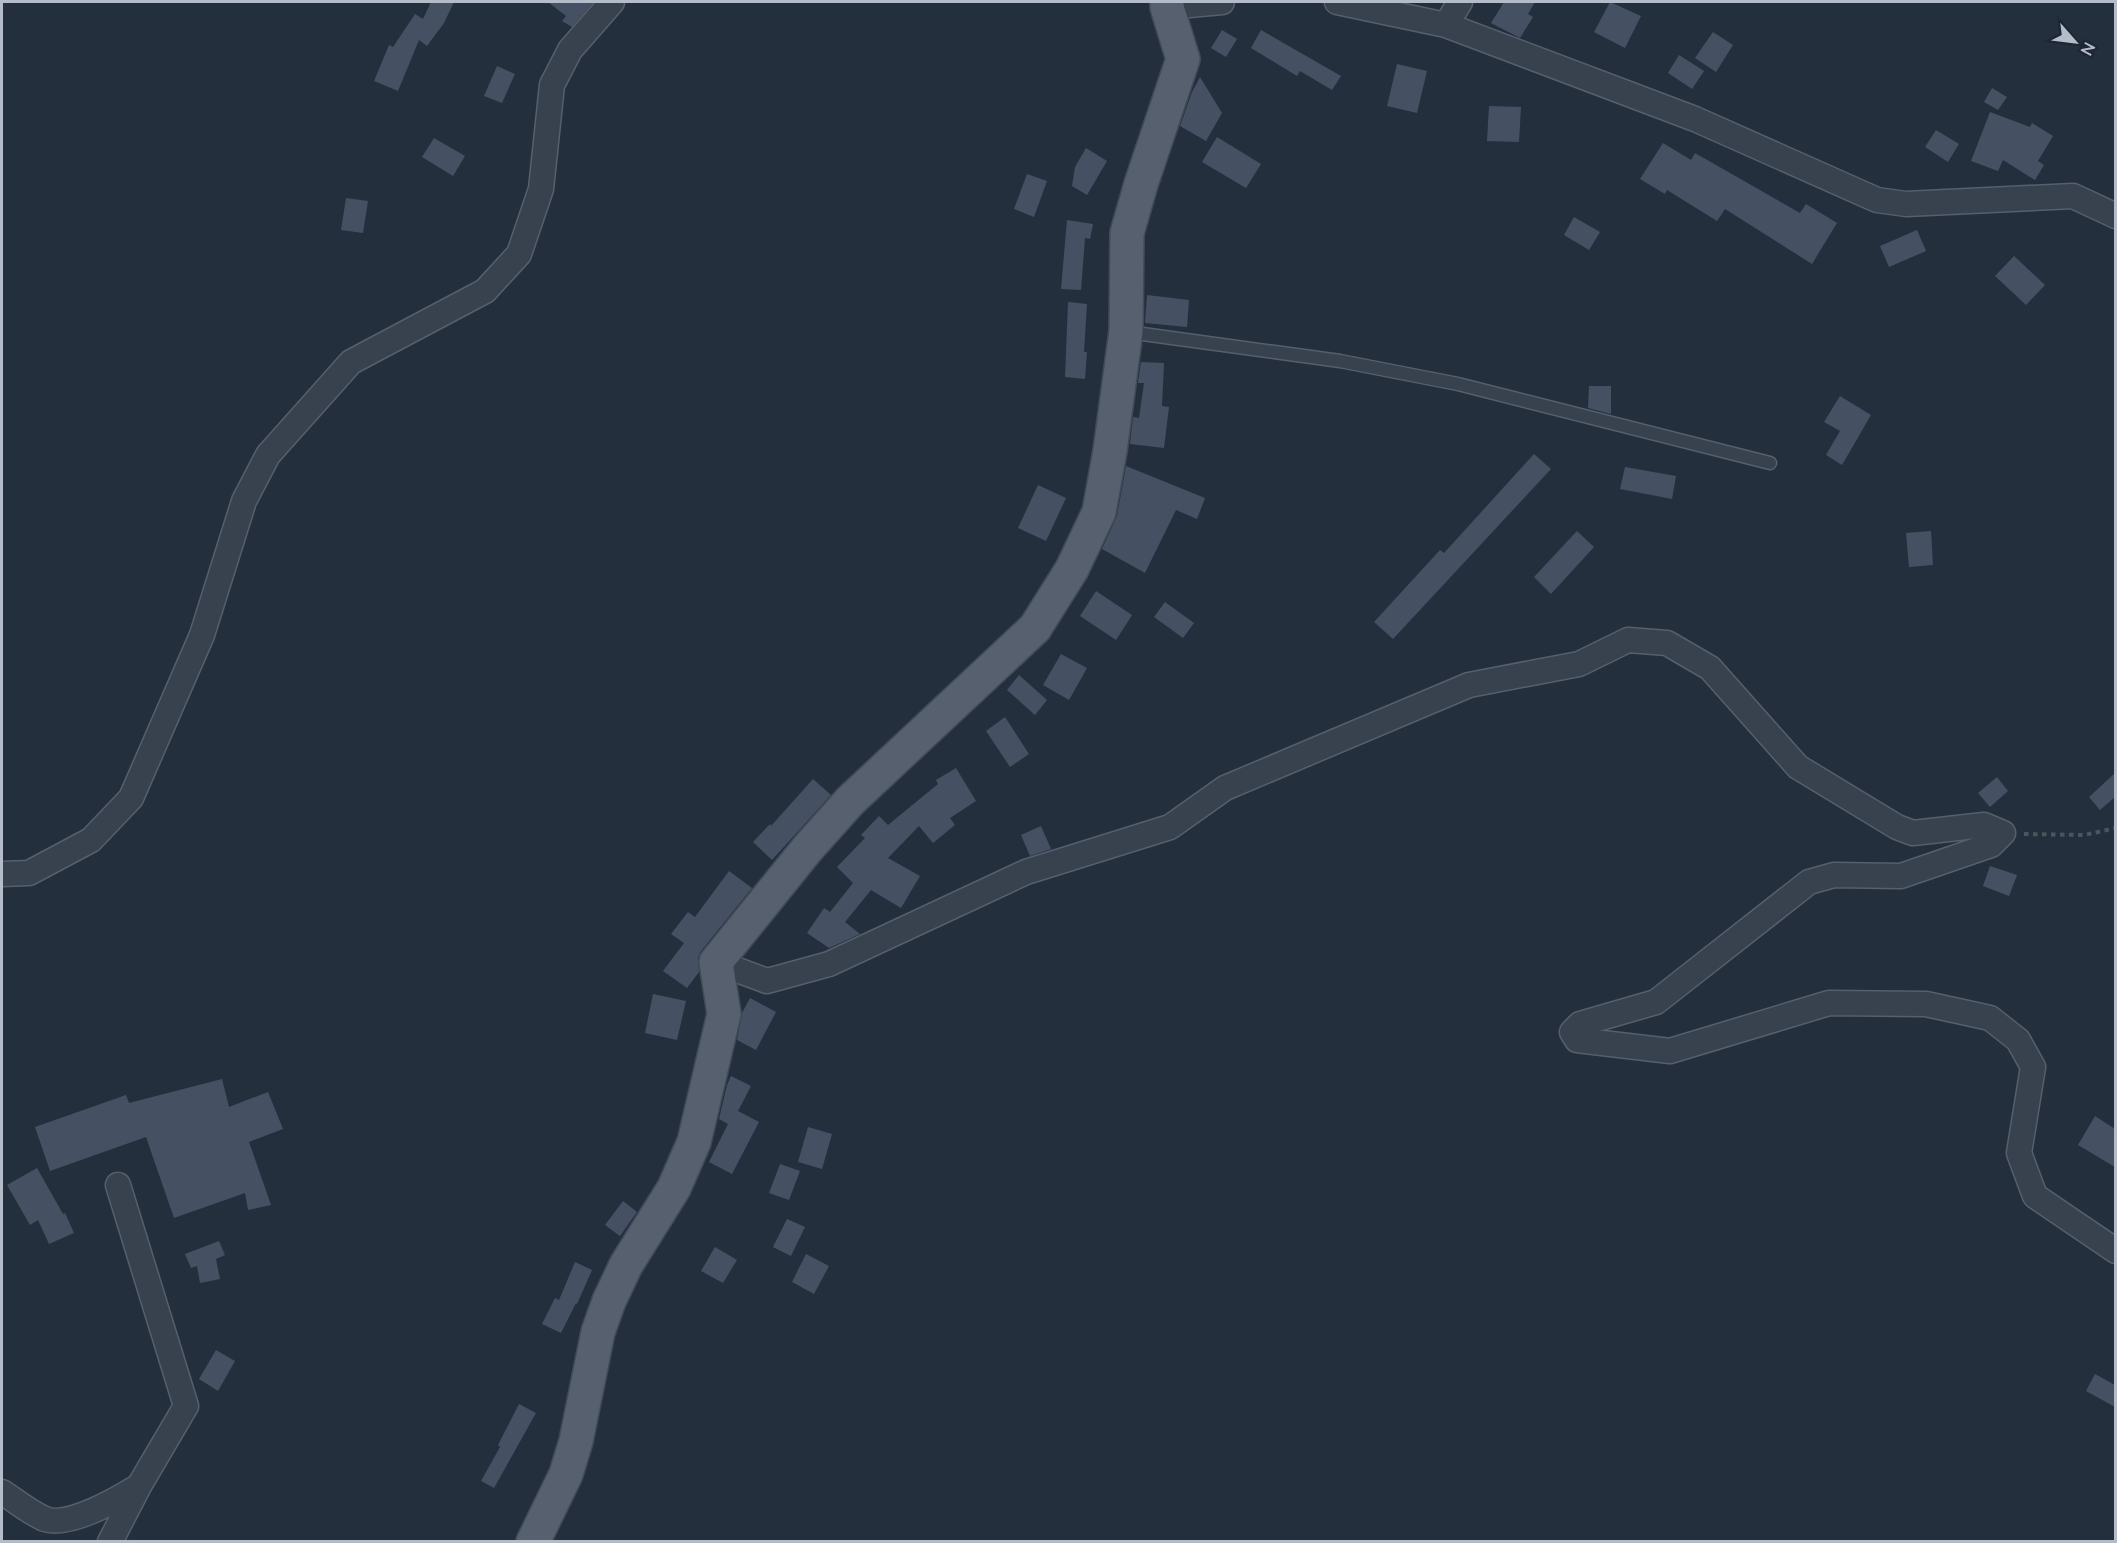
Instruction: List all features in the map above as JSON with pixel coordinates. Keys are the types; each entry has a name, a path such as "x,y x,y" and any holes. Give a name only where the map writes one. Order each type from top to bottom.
{"main road":[{"path":"534,1542 566,1474 576,1441 598,1332 609,1301 626,1265 674,1188 693,1142 724,1014 716,962 808,848 850,801 1026,636 1041,618 1072,569 1099,512 1110,451 1126,331 1127,233 1183,59 1167,4"}],"street":[{"path":"2,874 28,873 91,840 131,798 202,634 244,501 268,455 351,362 485,291 519,254 541,189 552,85 570,50 612,2"},
{"path":"1167,4 1222,2"},
{"path":"1337,2 1446,25 1695,119 1876,200 1906,204 2073,196 2115,216"},
{"path":"1446,25 1460,2"},
{"path":"716,962 767,981 829,964 1026,872 1170,827 1225,788 1469,685 1579,664 1628,640 1667,643 1710,668 1798,767 1897,827 1913,833 1984,825 2003,833 1991,845 1901,876 1834,875 1809,882 1656,1002 1580,1024 1572,1032 1577,1040 1670,1051 1829,1003 1926,1004 1990,1018 2018,1040 2033,1067 2019,1153 2035,1196 2115,1251"},
{"path":"110,1542 139,1486 186,1406 118,1185"},
{"path":"2,1492 44,1519 57,1522 103,1508 139,1486"}],"lane":[{"path":"1126,331 1340,361 1458,384 1770,463"}],"path":[{"path":"2003,833 2084,835 2115,828"}],"building":[{"path":"431,2 454,2 444,23 427,46 419,40 398,91 374,81 389,45 393,47 415,14 423,19"},
{"path":"548,2 594,2 572,27 562,21 566,16"},
{"path":"1504,2 1535,2 1528,14 1533,17 1520,38 1491,23"},
{"path":"1610,2 1641,16 1625,48 1594,32"},
{"path":"1222,30 1237,39 1226,57 1211,48"},
{"path":"1261,30 1341,76 1332,90 1300,71 1297,76 1251,48"},
{"path":"1713,32 1733,45 1716,72 1695,58"},
{"path":"1679,55 1704,71 1692,89 1668,73"},
{"path":"1397,64 1427,71 1417,113 1387,106"},
{"path":"497,66 515,74 502,103 484,96"},
{"path":"1200,77 1222,113 1206,141 1180,126"},
{"path":"1992,88 2007,97 1998,110 1984,102"},
{"path":"1489,106 1521,107 1519,142 1487,141"},
{"path":"1990,112 2030,127 2032,123 2053,136 2038,161 2044,165 2035,180 2003,160 1998,171 1971,161"},
{"path":"1936,130 1959,144 1948,162 1925,147"},
{"path":"1217,137 1261,164 1246,188 1202,162"},
{"path":"434,138 465,156 453,176 422,157"},
{"path":"1663,143 1691,160 1695,153 1800,213 1806,204 1837,223 1812,264 1725,209 1717,221 1667,190 1665,194 1640,179"},
{"path":"1086,148 1107,161 1087,195 1072,186 1075,167"},
{"path":"1027,174 1047,181 1034,217 1014,209"},
{"path":"346,198 368,201 363,233 341,230"},
{"path":"1574,217 1600,232 1589,250 1564,235"},
{"path":"1067,220 1093,224 1090,239 1085,238 1081,290 1061,289"},
{"path":"1917,230 1926,251 1889,267 1880,246"},
{"path":"2014,256 2045,285 2026,305 1995,276"},
{"path":"1147,295 1189,300 1187,327 1145,323"},
{"path":"1068,302 1087,304 1085,379 1065,377"},
{"path":"1141,362 1164,363 1162,406 1169,407 1164,448 1130,444 1133,417 1139,418 1144,383 1138,383"},
{"path":"1589,386 1611,386 1611,414 1588,408"},
{"path":"1840,396 1871,415 1842,465 1826,455 1840,431 1824,422"},
{"path":"1534,454 1551,469 1393,639 1374,622 1440,550 1444,553"},
{"path":"1126,466 1205,498 1197,519 1176,510 1145,573 1102,549 1117,516"},
{"path":"1625,467 1676,476 1672,499 1620,489"},
{"path":"1038,485 1066,498 1046,541 1018,528"},
{"path":"1577,531 1594,547 1551,594 1534,577"},
{"path":"1931,531 1933,565 1909,567 1906,533"},
{"path":"1096,591 1132,615 1116,640 1080,616"},
{"path":"1165,602 1194,623 1183,638 1154,617"},
{"path":"1061,654 1087,668 1069,700 1043,685"},
{"path":"1019,675 1047,700 1035,715 1007,690"},
{"path":"1005,717 1029,754 1010,767 986,731"},
{"path":"956,768 976,801 950,818 955,825 933,843 919,826 888,858 920,876 901,908 871,890 845,922 860,934 829,948 807,933 824,908 830,912 853,883 837,867 865,838 861,835 879,816 888,825 938,784 936,780"},
{"path":"2115,773 2115,797 2100,810 2089,797"},
{"path":"1997,777 2008,791 1990,807 1978,793"},
{"path":"813,779 831,795 772,860 753,842 770,824 771,826"},
{"path":"1041,826 1051,849 1030,856 1021,835"},
{"path":"1990,866 2017,875 2009,896 1983,886"},
{"path":"729,871 752,888 701,951 698,958 699,972 687,988 663,971 684,943 671,934 688,912 695,917"},
{"path":"653,994 686,1001 677,1040 645,1033"},
{"path":"750,998 776,1012 756,1050 737,1040 742,1013"},
{"path":"731,1076 751,1086 738,1111 759,1122 732,1174 709,1162 728,1124 719,1119"},
{"path":"222,1079 229,1107 268,1092 283,1129 249,1142 271,1205 248,1210 245,1193 174,1218 146,1137 50,1171 35,1127 126,1095 129,1103"},
{"path":"2095,1116 2115,1129 2115,1167 2078,1145"},
{"path":"808,1127 832,1134 822,1169 798,1162"},
{"path":"780,1164 800,1171 789,1200 769,1193"},
{"path":"37,1168 63,1214 65,1213 74,1233 49,1244 38,1220 30,1225 7,1185"},
{"path":"623,1201 637,1212 620,1236 605,1225"},
{"path":"787,1219 805,1227 791,1256 773,1247"},
{"path":"219,1241 225,1255 216,1259 220,1279 200,1283 197,1266 191,1268 185,1254"},
{"path":"715,1247 737,1260 723,1283 701,1271"},
{"path":"806,1254 829,1266 814,1294 792,1282"},
{"path":"575,1262 592,1270 561,1333 542,1324 555,1298 559,1300"},
{"path":"216,1350 235,1361 218,1391 199,1379"},
{"path":"2095,1374 2115,1385 2115,1407 2086,1391"},
{"path":"519,1404 536,1413 494,1488 481,1481 500,1447 498,1445"}]}
